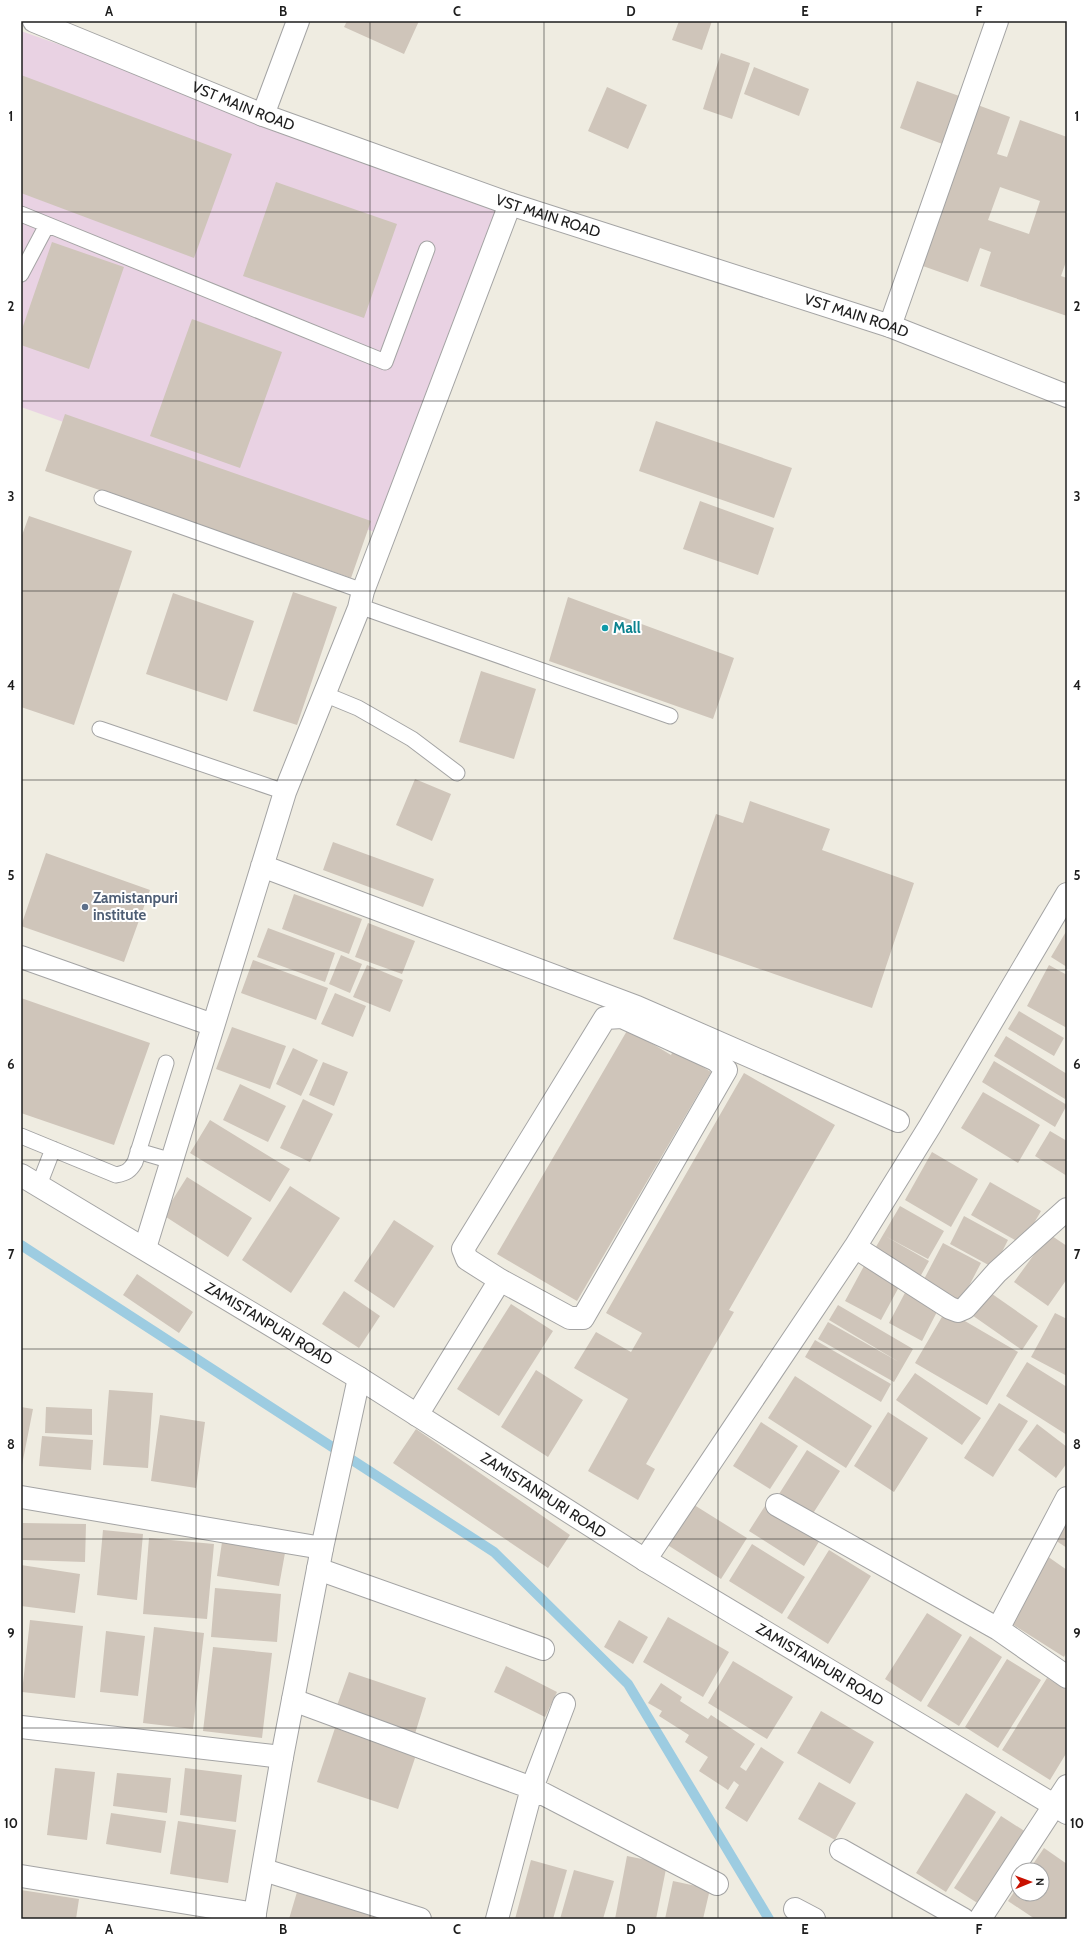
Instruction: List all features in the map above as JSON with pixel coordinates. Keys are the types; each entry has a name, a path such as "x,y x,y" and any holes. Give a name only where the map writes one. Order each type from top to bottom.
{"street":[{"name":"VST MAIN ROAD","path":"34,21 263,115 510,204 890,326 1067,396"},
{"path":"263,115 298,21"},
{"path":"890,326 996,21"},
{"path":"145,1248 172,1161 207,1023 262,866 285,792 361,598 510,204"},
{"path":"262,866 637,1007 898,1121"},
{"path":"645,1560 855,1247 930,1126 1067,894"},
{"path":"21,957 207,1023"},
{"path":"622,1017 716,1060 726,1070 583,1318 570,1318 500,1280 467,1259 463,1250 604,1018 622,1017"},
{"name":"ZAMISTANPURI ROAD","path":"30,1180 359,1378 645,1560 1061,1809"},
{"path":"855,1247 950,1308 958,1311 965,1308 997,1272 1067,1209"},
{"path":"417,1415 500,1280"},
{"path":"21,1876 254,1917 264,1870 282,1757 320,1558 359,1378"},
{"path":"21,1497 320,1558 543,1649"},
{"path":"998,1629 1067,1498"},
{"path":"777,1505 998,1629 1067,1677"},
{"path":"293,1700 532,1788 717,1884"},
{"path":"497,1919 532,1788 564,1704"},
{"path":"21,1727 282,1757"},
{"path":"980,1919 1061,1809 1067,1786"},
{"path":"841,1850 963,1919"},
{"path":"264,1870 420,1919"}],"lane":[{"path":"21,214 385,362 427,248"},
{"path":"21,274 47,225"},
{"path":"102,498 670,716"},
{"path":"324,694 358,708 412,739 457,773"},
{"path":"100,729 285,792"},
{"path":"21,1136 116,1175 125,1174 131,1169 138,1151 166,1063"},
{"path":"30,1180 53,1149"},
{"path":"138,1151 172,1161"}],"shaded area":[{"path":"21,31 502,201 386,536 21,407"}],"building":[{"path":"347,21 419,21 404,54 344,27"},
{"path":"679,21 712,21 702,50 672,40"},
{"path":"721,53 750,63 732,119 703,109"},
{"path":"754,67 809,89 799,116 744,94"},
{"path":"21,75 232,154 194,258 21,193"},
{"path":"917,81 962,97 945,145 900,128"},
{"path":"607,87 647,105 628,149 588,131"},
{"path":"975,104 1010,117 997,154 1007,157 1020,120 1067,137 1067,259 1061,276 1067,278 1067,316 980,286 991,252 980,248 968,282 920,265","holes":["1000,187 1040,201 1029,234 988,220"]},
{"path":"276,182 397,224 364,318 243,276"},
{"path":"52,242 124,267 89,369 21,345 21,332"},
{"path":"192,319 282,352 240,468 150,436"},
{"path":"65,414 371,521 351,578 45,471"},
{"path":"656,421 792,468 774,518 639,471"},
{"path":"700,501 774,528 758,575 683,549"},
{"path":"29,516 132,551 74,725 21,707 21,538"},
{"path":"293,592 337,607 297,725 253,711"},
{"path":"173,593 254,621 227,701 146,674"},
{"name":"Mall","path":"568,597 734,658 713,719 549,661"},
{"path":"481,671 536,689 514,759 459,742"},
{"path":"415,779 451,794 432,841 396,825"},
{"path":"750,801 830,829 822,850 914,883 872,1008 673,939 716,814 743,823"},
{"path":"333,842 434,879 423,907 323,870"},
{"name":"Zamistanpuri institute","path":"46,853 150,890 124,962 21,926"},
{"path":"294,894 362,919 349,954 282,929"},
{"path":"368,923 415,941 402,974 355,957"},
{"path":"268,928 335,953 325,982 257,957"},
{"path":"1067,930 1067,967 1051,957"},
{"path":"341,955 362,964 350,993 329,984"},
{"path":"253,960 328,988 316,1020 241,993"},
{"path":"367,965 403,980 390,1012 353,997"},
{"path":"1049,965 1067,975 1067,1028 1027,1006"},
{"path":"335,993 366,1006 353,1037 321,1024"},
{"path":"21,998 150,1043 114,1145 21,1113"},
{"path":"1019,1011 1064,1038 1054,1056 1008,1029"},
{"path":"232,1027 286,1046 270,1089 216,1069"},
{"path":"628,1029 671,1055 674,1049 711,1072 577,1301 497,1254"},
{"path":"1006,1036 1067,1074 1067,1095 1065,1099 994,1056"},
{"path":"293,1048 318,1060 301,1096 276,1084"},
{"path":"994,1061 1067,1105 1055,1127 982,1082"},
{"path":"323,1062 348,1072 334,1106 309,1095"},
{"path":"744,1073 835,1125 729,1310 734,1312 646,1464 655,1469 638,1500 588,1471 628,1399 574,1368 596,1332 631,1352 642,1333 606,1313"},
{"path":"240,1084 286,1106 268,1142 223,1120"},
{"path":"983,1092 1040,1125 1018,1163 961,1128"},
{"path":"303,1099 333,1114 310,1162 280,1148"},
{"path":"210,1120 290,1169 270,1202 190,1153"},
{"path":"1050,1131 1067,1141 1067,1176 1035,1156"},
{"path":"932,1152 978,1179 951,1227 905,1200"},
{"path":"187,1177 252,1218 228,1257 163,1215"},
{"path":"990,1182 1041,1211 1022,1244 971,1215"},
{"path":"290,1186 340,1218 291,1293 242,1260"},
{"path":"900,1206 944,1231 928,1259 885,1236 929,1261 916,1284 870,1257"},
{"path":"964,1216 1008,1240 994,1268 950,1244"},
{"path":"394,1220 434,1246 394,1308 354,1281"},
{"path":"1049,1234 1067,1246 1067,1279 1048,1306 1014,1282"},
{"path":"943,1243 981,1263 959,1305 921,1285"},
{"path":"864,1266 900,1285 881,1320 845,1301"},
{"path":"137,1274 193,1312 179,1333 123,1295"},
{"path":"907,1289 940,1306 922,1341 889,1323"},
{"path":"985,1289 1038,1326 1022,1350 969,1313"},
{"path":"344,1291 380,1316 359,1348 322,1324"},
{"path":"511,1304 553,1331 499,1416 457,1389"},
{"path":"838,1305 913,1349 894,1382 818,1339 828,1322 899,1362 829,1320"},
{"path":"946,1310 1018,1352 987,1405 915,1363"},
{"path":"1055,1313 1067,1319 1067,1376 1031,1357"},
{"path":"815,1340 891,1384 881,1402 805,1357"},
{"path":"1027,1362 1067,1387 1067,1435 1006,1396"},
{"path":"536,1370 583,1400 548,1457 501,1427"},
{"path":"915,1373 981,1418 962,1445 896,1400"},
{"path":"795,1376 872,1426 846,1468 768,1418"},
{"path":"109,1390 153,1393 148,1468 103,1465"},
{"path":"999,1403 1028,1421 993,1477 964,1458"},
{"path":"21,1407 33,1409 22,1465 21,1465"},
{"path":"46,1407 92,1409 92,1435 45,1433"},
{"path":"888,1412 928,1438 894,1492 854,1466"},
{"path":"160,1415 205,1422 196,1488 151,1481"},
{"path":"761,1422 798,1446 770,1489 733,1466"},
{"path":"1037,1424 1067,1447 1067,1463 1056,1478 1018,1450"},
{"path":"416,1429 570,1535 548,1568 393,1463"},
{"path":"42,1436 93,1440 91,1470 39,1466"},
{"path":"807,1450 840,1471 812,1515 779,1494"},
{"path":"691,1503 747,1538 721,1579 666,1544"},
{"path":"765,1506 820,1540 804,1566 749,1531"},
{"path":"1067,1514 1067,1548 1052,1538"},
{"path":"23,1523 86,1524 85,1562 23,1560"},
{"path":"103,1530 143,1534 137,1600 97,1595"},
{"path":"149,1538 214,1544 207,1619 143,1614"},
{"path":"222,1542 285,1553 279,1586 217,1576"},
{"path":"752,1544 805,1577 782,1614 729,1581"},
{"path":"829,1550 871,1576 828,1644 787,1618"},
{"path":"1047,1556 1067,1570 1067,1651 1064,1657 1006,1620"},
{"path":"21,1565 80,1574 75,1613 21,1606"},
{"path":"215,1588 281,1594 277,1642 211,1637"},
{"path":"927,1613 962,1635 921,1702 885,1679"},
{"path":"668,1617 729,1652 703,1697 643,1662"},
{"path":"30,1620 83,1626 75,1698 22,1692"},
{"path":"619,1620 648,1637 633,1664 604,1647"},
{"path":"154,1627 204,1633 193,1729 143,1723"},
{"path":"106,1631 145,1636 138,1696 100,1692"},
{"path":"970,1636 1002,1657 959,1726 927,1706"},
{"path":"213,1647 272,1653 262,1738 203,1731"},
{"path":"1007,1659 1041,1680 998,1748 965,1727"},
{"path":"733,1661 793,1697 767,1739 708,1703"},
{"path":"506,1666 557,1692 545,1717 494,1692"},
{"path":"349,1672 426,1698 414,1737 335,1711"},
{"path":"1047,1678 1067,1690 1067,1752 1050,1780 1002,1750"},
{"path":"661,1683 682,1697 680,1701 708,1719 711,1715 755,1744 740,1767 746,1771 761,1747 784,1762 747,1822 725,1808 739,1785 734,1781 728,1790 699,1771 708,1757 685,1742 689,1735 659,1716 662,1711 648,1703"},
{"path":"821,1711 874,1742 850,1784 797,1753"},
{"path":"335,1728 416,1755 398,1809 317,1782"},
{"path":"55,1768 95,1772 87,1840 47,1835"},
{"path":"185,1768 242,1775 236,1822 180,1815"},
{"path":"117,1773 171,1778 167,1813 113,1806"},
{"path":"819,1782 856,1803 835,1840 798,1819"},
{"path":"966,1793 996,1812 946,1892 916,1873"},
{"path":"111,1813 166,1821 161,1853 106,1844"},
{"path":"1001,1816 1026,1832 979,1904 954,1888"},
{"path":"178,1821 236,1830 228,1883 170,1874"},
{"path":"1044,1848 1067,1864 1067,1919 1035,1919 1008,1901 1010,1898 1010,1902 1050,1902 1050,1862 1034,1862"},
{"path":"627,1856 667,1864 656,1919 615,1919"},
{"path":"531,1860 567,1870 553,1919 515,1919"},
{"path":"574,1870 614,1881 603,1919 560,1919"},
{"path":"673,1881 710,1889 703,1919 665,1919"},
{"path":"21,1890 79,1899 76,1919 21,1919"},
{"path":"297,1892 391,1919 289,1919"}],"waterway":[{"path":"21,1245 494,1552 628,1684 769,1919"}],"place":[{"name":"Mall","path":"605,628"},
{"name":"Zamistanpuri institute","path":"85,907"}]}
